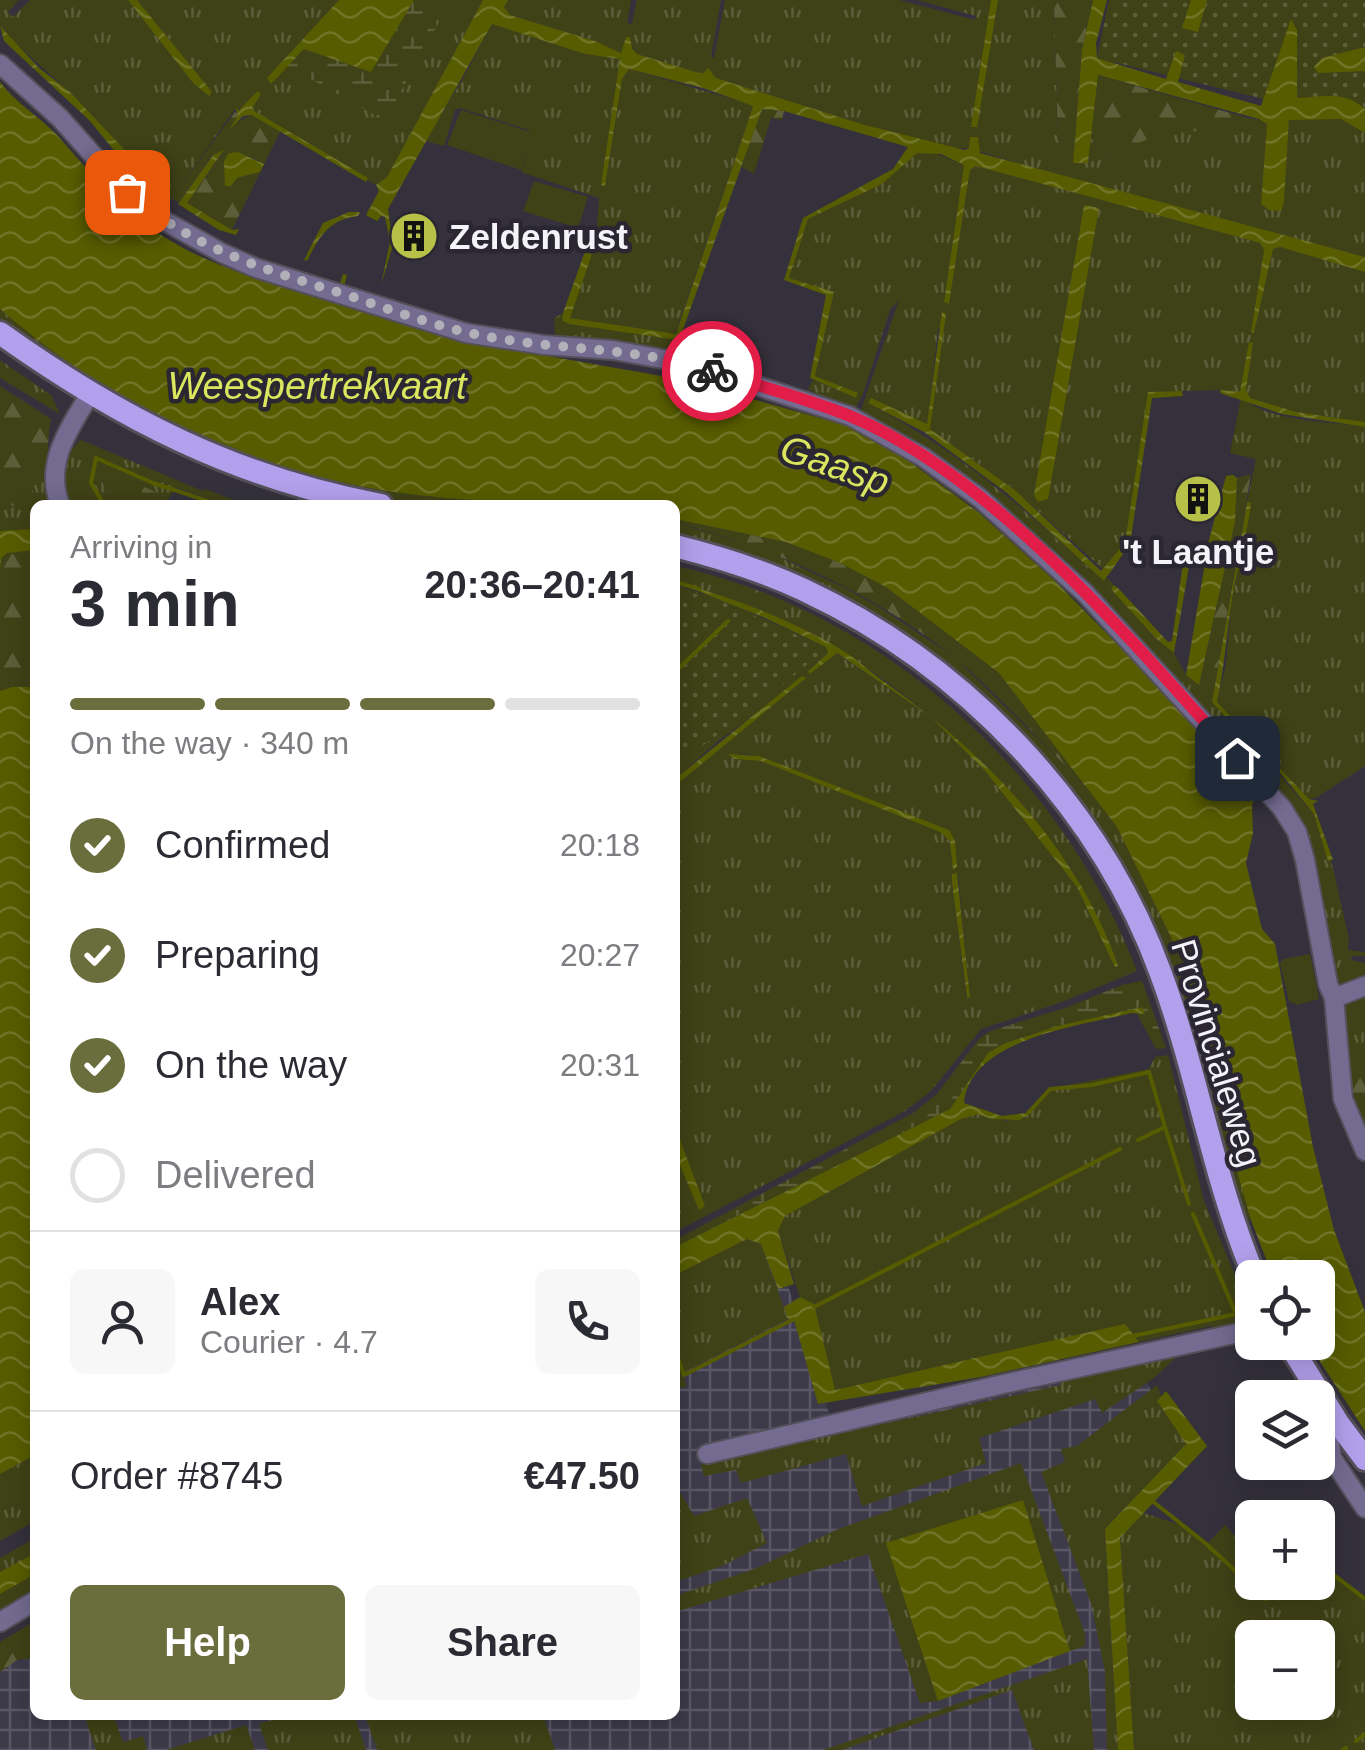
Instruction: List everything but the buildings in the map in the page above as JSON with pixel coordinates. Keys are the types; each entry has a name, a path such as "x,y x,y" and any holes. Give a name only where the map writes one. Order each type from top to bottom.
{"main road":[{"path":"0,333 87,400 258,474 361,500"},
{"path":"0,346 141,437 226,474 311,500"},
{"name":"Provincialeweg","path":"680,547 760,571 890,637 966,695 1031,759 1066,802 1120,886 1161,972 1221,1185 1248,1260"},
{"path":"1299,1360 1365,1459"}],"street":[{"path":"0,64 60,118 127,192 154,215 222,254 466,332 690,364 850,416 923,456 980,498 1085,593 1282,808 1297,832 1334,998 1343,1099 1365,1152"},
{"path":"58,500 54,490 56,461 87,400"},
{"path":"1334,998 1365,986"},
{"path":"706,1454 1235,1334"},
{"path":"1338,1423 1328,1432 1328,1448 1365,1508"},
{"path":"0,1622 30,1604"}],"shaded area":[{"path":"769,1227 835,1432 1139,1366 1158,1405 1113,1534 1126,1750 0,1750 0,1648 30,1630 30,1720 680,1720 680,1275"}],"green space":[{"path":"0,0 19,0 8,12 13,17 30,0 128,0 193,83 209,96 211,91 137,0 339,0 268,78 271,83 304,49 414,0 483,0 387,177 376,185 245,107 235,109 171,199 154,191 158,185 69,91 0,26"},
{"path":"410,0 451,0 388,115 375,115 287,66 302,54 332,51"},
{"path":"508,0 631,0 627,23 632,24 637,0 721,0 711,57 714,58 725,0 899,0 975,20 976,16 917,0 1054,0 1058,140 1074,148 1074,163 1095,160 1157,135 1261,120 1267,124 1261,204 1284,203 1289,119 1341,119 1365,133 1365,257 1086,184 969,148 950,148 865,125 716,78 708,68 703,73 696,72 637,54 626,37 621,53 510,15 504,7"},
{"path":"1054,0 1093,0 1082,50 1074,148 1058,140"},
{"path":"1109,0 1365,0 1365,111 1262,107 1264,99 1097,58"},
{"path":"492,24 585,54 621,59 602,185 622,79 629,69 753,105 675,335 569,318 596,242 599,198 521,172 531,141 529,130 460,108 455,110 444,146 425,141"},
{"path":"1097,75 1261,120 1242,127 1161,134 1088,163"},
{"path":"761,109 784,111 782,120 771,118 754,174 742,167"},
{"path":"461,110 534,133 521,170 447,145"},
{"path":"235,112 239,115 233,124 252,115 281,130 232,230 187,203 223,153 212,155 179,202 171,199","holes":["238,152 258,160 254,174 237,178 229,153"]},
{"path":"916,153 935,153 964,165 944,302 949,304 970,170 976,166 1260,243 1264,250 1251,332 1254,333 1273,249 1280,247 1365,272 1365,422 1296,412 1250,398 1246,390 1253,343 1250,342 1240,393 1148,392 1129,530 1125,543 1104,570 1016,491 930,429 944,326 938,329 927,425 868,403 963,462 1104,581 1108,578 1114,585 1112,589 1154,638 1174,653 1186,675 1314,814 1333,868 1348,950 1365,952 1365,956 1352,956 1351,960 1365,963 1365,980 1338,983 1331,975 1298,830 954,465 925,453 861,410 899,300 890,310 854,411 848,412 808,389 813,380 856,398 858,394 815,376 834,293 789,278 808,219 882,184","holes":["1084,205 1099,209 1053,387"]},
{"path":"534,181 588,197 578,228 523,211"},
{"path":"0,309 42,343 132,402 228,447 331,479 384,490 473,500 393,500 308,482 191,442 49,357 0,320"},
{"path":"563,313 562,321 569,324 677,339 685,358 561,339 555,334 554,318"},
{"path":"0,360 51,395 60,414 0,378"},
{"path":"0,386 51,419 43,471 26,470 35,500 30,500 30,509 0,503 0,464 4,460 0,457"},
{"path":"0,393 47,418 50,500 30,500 30,702 0,703"},
{"path":"1241,398 1284,416 1365,427 1365,766 1316,798 1309,799 1217,702 1226,665 1231,605 1256,459 1230,453"},
{"path":"81,440 203,491 235,500 214,500 177,488 165,500 157,493 101,479 112,500 67,500 64,470 74,446"},
{"path":"109,470 165,500 112,500 101,478"},
{"path":"1251,474 1212,702 1199,685 1235,522 1237,478"},
{"path":"680,520 786,542 840,563 886,587 999,673 1088,788 973,674 925,635 823,576 680,523"},
{"path":"680,524 762,549 882,609 954,657 1088,788 1117,827 1187,970 1223,1123 1251,1220 1241,1219 1147,920 946,669 680,538"},
{"path":"7,553 21,556 30,568 30,684 0,688 0,571 1,558"},
{"path":"680,567 752,588 825,621 893,662 956,712 1013,768 1062,831 1104,899 1137,971 981,1029 931,1091 905,1111 680,1229 680,1165 699,1209 705,1206 680,1139 680,782 805,678 718,741 680,775 680,762 700,746 680,617 680,587 725,601 826,647 828,653 808,670 836,653 929,715 825,642 728,598 680,584","holes":["934,720 991,774 1074,873 1115,967 1077,887 986,772","748,754 949,830 954,869 950,841 940,832 761,761 728,755","958,874 970,997 966,997 952,883"]},
{"path":"680,589 726,603 821,646 823,651 680,762"},
{"path":"1310,954 1319,999 1297,1005 1289,1001 1280,964 1283,959"},
{"path":"1142,981 1166,1048 1156,1049 1137,1014 1145,1014 1141,1007 1005,1043 988,1053 950,1109 680,1244 680,1237 913,1113 936,1095 979,1039 990,1031"},
{"path":"1365,994 1365,1083 1360,1056 1344,1053 1340,1003"},
{"path":"1344,1053 1360,1055 1365,1083 1365,1134 1350,1097"},
{"path":"1168,1055 1204,1201 1235,1275 1235,1323 1220,1329 1211,1326 1139,1342 1125,1325 834,1390 814,1304 800,1297 778,1231 785,1216 961,1119 978,1113 1007,1121 1031,1112 1028,1111 1054,1088 1149,1069 1155,1057"},
{"path":"747,1239 761,1244 788,1319 682,1373 687,1386 680,1388 680,1272"},
{"path":"1183,1351 1154,1378 1102,1413 1095,1399 979,1438 986,1463 862,1506 846,1454 741,1483 736,1470 704,1476 701,1464 1061,1385 1061,1377"},
{"path":"1157,1385 1161,1396 1157,1401 1186,1444 1105,1529 1118,1750 1107,1750 1105,1672 1091,1603 1041,1472 1065,1462 1061,1449 1077,1446"},
{"path":"30,1458 30,1524 0,1541 0,1474"},
{"path":"1021,1463 1085,1634 1085,1646 1070,1651 1022,1501 887,1544 938,1701 920,1703 868,1554 680,1610 680,1594 757,1568 836,1530"},
{"path":"680,1494 694,1516 747,1498 767,1543 722,1566 680,1580"},
{"path":"1143,1513 1181,1525 1208,1543 1225,1525 1235,1536 1235,1600 1335,1600 1335,1573 1365,1596 1365,1750 1134,1750 1120,1538"},
{"path":"30,1541 30,1556 0,1572 0,1558"},
{"path":"30,1577 30,1596 0,1614 0,1594"},
{"path":"30,1624 30,1638 0,1656 0,1642"},
{"path":"30,1638 30,1659 17,1660 0,1672 0,1656"},
{"path":"1087,1659 1094,1750 1034,1750 1012,1690 842,1750 823,1750"},
{"path":"86,1720 115,1720 123,1742 143,1736 147,1750 96,1750"},
{"path":"273,1720 356,1720 366,1750 268,1750 259,1724"},
{"path":"367,1720 545,1720 555,1750 377,1750"},
{"path":"246,1725 255,1750 166,1750"}],"water":[{"path":"128,0 137,0 212,92 209,96 193,83"},
{"path":"339,0 414,0 371,72 304,49 271,84 267,78"},
{"path":"483,0 508,0 504,7 510,15 621,53 626,37 630,37 637,54 696,72 703,73 708,68 716,78 865,125 965,150 969,148 970,137 978,137 980,153 1365,257 1365,272 1280,247 1273,249 1254,333 1251,332 1264,250 1260,243 976,166 970,170 949,304 944,302 964,165 941,154 917,153 882,184 808,219 789,278 834,292 815,376 858,393 856,398 810,378 826,295 784,280 803,218 893,169 908,147 784,111 762,109 681,335 671,339 569,324 562,321 563,313 589,240 596,242 570,318 676,334 753,106 629,69 622,79 605,186 601,185 620,59 585,54 492,24 388,209 393,245 381,285 390,242 385,217 377,221 366,215 379,191 376,185 387,177"},
{"path":"991,0 998,0 977,127 971,127"},
{"path":"1093,0 1107,0 1096,43 1097,58 1166,79 1176,51 1185,55 1178,82 1261,106 1291,19 1297,30 1297,98 1333,96 1357,103 1365,109 1365,133 1341,119 1289,120 1284,203 1281,211 1269,210 1261,204 1267,124 1098,75 1088,163 1073,163 1082,50"},
{"path":"1191,0 1207,0 1198,32 1182,28"},
{"path":"0,26 39,68 69,91 158,185 154,191 126,165 90,121 4,41"},
{"path":"1365,48 1365,71 1318,73 1314,67 1322,58"},
{"name":"Weespertrekvaart","path":"0,82 56,134 124,207 171,241 221,266 330,301 336,296 343,274 347,275 340,303 468,342 684,380 845,425 883,442 978,512 1055,581 1172,700 1255,797 1246,863 1262,929 1275,944 1313,1147 1334,1230 1365,1312 1365,1431 1319,1360 1335,1360 1335,1260 1266,1260 1223,1123 1187,970 1117,827 999,673 886,587 840,563 786,542 680,520 680,500 471,500 387,491 334,480 230,448 181,427 86,374 0,309"},
{"path":"258,91 261,94 254,111 368,178 366,182 252,115 243,116 230,129 238,115 235,108 239,110"},
{"path":"224,150 187,203 232,230 239,229 236,235 219,230 178,204 213,155"},
{"path":"238,152 264,164 260,172 225,186 224,161 229,153"},
{"path":"1084,205 1099,208 1048,499 1038,502 1034,495"},
{"path":"349,212 360,212 332,225 304,260 323,223"},
{"path":"942,312 946,314 930,429 1016,491 1101,571 1125,543 1148,392 1182,391 1183,396 1152,398 1130,544 1104,581 1007,493 924,432 868,403 871,398 927,424"},
{"path":"1249,342 1253,343 1246,390 1250,398 1296,412 1365,422 1365,427 1282,414 1220,393 1240,392"},
{"path":"1226,476 1237,478 1235,522 1199,685 1186,675 1209,540"},
{"path":"1247,502 1251,503 1217,702 1309,799 1318,801 1313,804 1333,860 1328,861 1314,814 1212,702"},
{"path":"30,529 30,551 7,553 1,558 0,571 0,531"},
{"path":"1185,548 1192,549 1174,653 1155,638 1111,589 1114,585 1120,590 1168,642 1172,641"},
{"path":"680,584 755,608 832,644 929,715 837,653 810,674 808,671 828,653 826,647"},
{"path":"802,676 806,678 680,782 680,775"},
{"path":"30,687 30,1458 0,1474 0,691"},
{"path":"933,719 990,770 1052,842 1078,881 1118,966 1115,967 1077,887 986,772"},
{"path":"727,754 759,756 949,830 955,841 957,867 953,870 950,841 940,832 761,761 735,759"},
{"path":"957,873 970,997 967,998 952,883 952,874"},
{"path":"1142,1007 1145,1014 1131,1013 1058,1030 1006,1049 986,1063 971,1081 964,1103 1002,1116 1033,1112 1019,1120 978,1114 961,1119 785,1216 778,1231 794,1284 778,1289 761,1244 747,1239 680,1272 680,1244 950,1109 988,1053 1005,1043"},
{"path":"680,1139 705,1206 699,1210 680,1166"},
{"path":"800,1297 814,1304 835,1390 1125,1324 1139,1342 981,1377 818,1404 794,1320 788,1319 784,1307"},
{"path":"1166,1391 1207,1446 1120,1538 1134,1750 1118,1750 1105,1529 1186,1444 1157,1401"},
{"path":"1023,1500 1070,1651 938,1701 886,1543"},
{"path":"30,1556 30,1577 0,1594 0,1572"}],"waterway":[{"path":"101,500 91,483 96,458 205,500"},
{"path":"680,583 699,589"},
{"path":"680,667 728,621"},
{"path":"1028,1113 1050,1089 1092,1085 1149,1072 1165,1127 1138,1140"},
{"path":"1165,1127 1189,1204"},
{"path":"814,1307 1120,1149"},
{"path":"1133,1336 1236,1314 1193,1214"},
{"path":"680,1364 684,1375 794,1319"},
{"path":"1151,1500 1235,1570"},
{"path":"1335,1576 1365,1599"},
{"path":"1356,1741 1365,1734"}],"way so far":[{"path":"127,192 154,215 222,254 431,323 498,339 613,350 712,371"}],"place":[{"name":"Zeldenrust","path":"414,236"},
{"name":"'t Laantje","path":"1198,499"}],"route":[{"path":"712,371 853,417 923,456 980,498 1085,593 1237,758"}],"water label":[{"name":"Gaasp","path":"835,465"}]}
